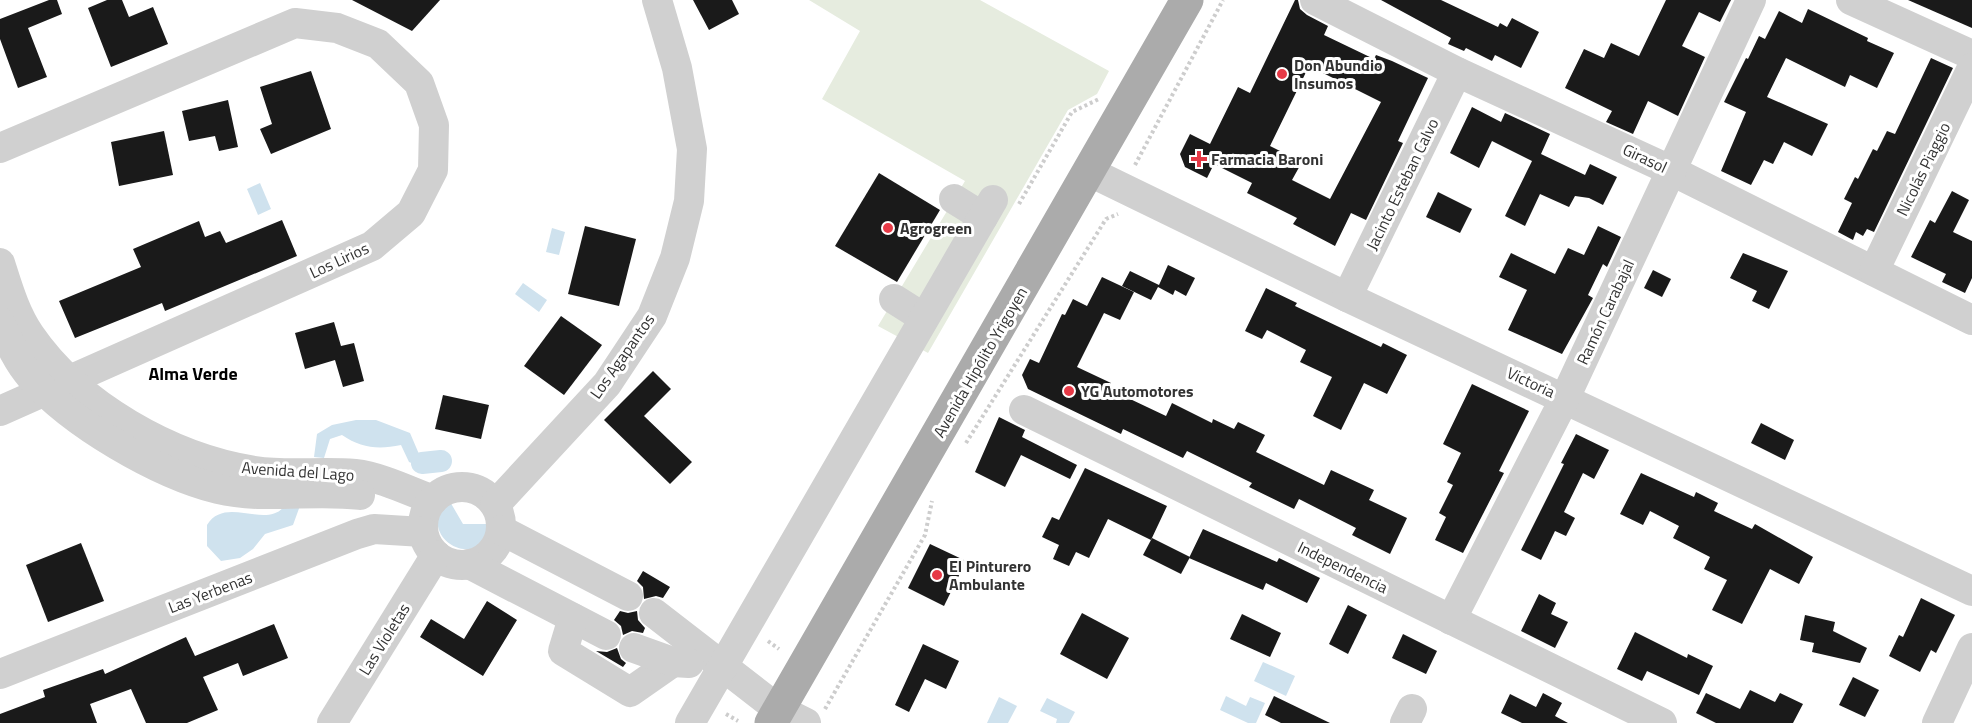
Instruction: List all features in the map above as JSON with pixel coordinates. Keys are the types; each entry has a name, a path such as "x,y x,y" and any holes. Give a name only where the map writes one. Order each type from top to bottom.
{"main road":[{"name":"Avenida Hipólito Yrigoyen","path":"795,717 1090,172 1187,0"}],"street":[{"name":"Los Agapantos","path":"498,517 607,384 652,316 675,258 689,201 692,149 677,68 657,0"},
{"name":"Girasol","path":"1315,0 1457,72 1670,170 1972,320"},
{"name":"Ramón Carabajal","path":"1451,620 1565,398 1751,0"},
{"path":"1851,0 1972,54"},
{"name":"Los Lirios","path":"0,148 295,23 338,27 378,44 419,82 434,125 433,170 411,213 372,246 0,411"},
{"name":"Nicolás Piaggio","path":"1874,271 1972,68"},
{"name":"Jacinto Esteban Calvo","path":"1347,297 1457,72"},
{"name":"Victoria","path":"1090,172 1347,297 1972,591"},
{"path":"690,723 988,209 954,199"},
{"name":"Avenida del Lago","path":"0,263 13,303 29,333 53,365 59,386 78,419 161,469 219,489 257,493 360,495 429,525 446,561 469,564 606,635"},
{"path":"894,299 924,318"},
{"name":"Avenida del Lago","path":"0,322 12,351 59,386"},
{"name":"Independencia","path":"1023,410 1662,723"},
{"path":"429,525 442,492 465,487 487,496 498,517 628,596"},
{"path":"469,564 478,561 494,549 498,517"},
{"name":"Las Yerbenas","path":"0,674 357,534 374,529 429,525"},
{"name":"Las Violetas","path":"332,723 429,525"},
{"path":"654,614 795,717"},
{"path":"573,618 563,651 630,692 673,662"},
{"path":"634,648 673,662 723,666"},
{"path":"1937,723 1972,648"}],"path":[{"path":"964,447 1106,219 1116,214 1127,213 1143,183 1134,171 1136,160 1223,0"},
{"path":"795,717 925,535 933,497"},
{"path":"768,641 779,649"},
{"path":"726,714 738,721"}],"shaded area":[{"path":"809,0 980,0 1109,71 1097,94 1068,110 928,353 878,326 965,181 822,99 860,31"}],"water":[{"path":"260,183 271,209 258,215 247,189"},
{"path":"552,228 565,232 559,255 546,252"},
{"path":"523,283 547,300 539,312 515,294"},
{"path":"356,420 376,420 410,433 419,454 425,458 421,467 409,462 401,445 370,447 356,443 342,435 330,439 324,458 314,457 317,434 332,425"},
{"path":"449,500 463,524 494,524 486,540 475,548 463,549 452,545 443,537 438,526 439,513"},
{"path":"301,503 293,525 265,534 253,549 240,558 221,561 207,546 207,525 215,516 236,512 269,515 278,512 286,504"},
{"path":"1263,662 1295,676 1286,696 1254,681"},
{"path":"1226,696 1246,706 1250,697 1265,703 1256,723 1248,723 1220,710"},
{"path":"999,697 1017,706 1008,723 987,723"},
{"path":"1047,698 1075,712 1069,723 1056,723 1057,719 1040,711"}],"building":[{"path":"49,0 57,0 62,14 28,28 47,77 18,88 0,39 0,19"},
{"path":"107,0 122,0 129,17 153,7 168,44 111,67 88,8"},
{"path":"352,0 440,0 412,31"},
{"path":"693,0 732,0 739,14 709,30"},
{"path":"1295,0 1298,0 1300,9 1307,15 1328,26 1324,35 1374,59 1376,55 1428,78 1398,141 1403,143 1366,220 1351,213 1335,246 1293,224 1297,218 1247,193 1252,183 1214,164 1207,178 1185,167 1180,154 1190,134 1210,144 1238,87 1250,93","holes":["1309,66 1381,102 1330,199 1292,180 1302,162 1270,146"]},
{"path":"1381,0 1441,0 1498,27 1500,23 1507,27 1512,18 1539,32 1521,68 1495,55 1492,61 1466,48 1464,51 1448,44 1451,38"},
{"path":"1666,0 1731,0 1720,22 1699,12 1682,46 1705,57 1678,116 1648,101 1633,134 1606,122 1612,111 1565,88 1584,49 1604,58 1611,43 1639,56"},
{"path":"1908,0 1972,0 1972,28"},
{"path":"1808,9 1894,53 1877,88 1850,75 1845,87 1786,58 1767,97 1828,124 1812,156 1784,142 1773,164 1764,160 1751,185 1721,171 1746,112 1724,102 1759,36 1765,39 1779,11 1802,23"},
{"path":"1931,58 1953,68 1874,232 1867,229 1863,236 1856,232 1853,240 1838,232 1852,203 1844,199 1855,177 1858,179 1873,149 1877,151 1887,131 1895,134"},
{"path":"311,71 331,129 271,154 260,129 272,124 260,87"},
{"path":"228,100 238,147 219,151 215,136 189,141 182,111"},
{"path":"1472,107 1501,122 1505,113 1550,134 1541,154 1585,175 1590,164 1617,177 1603,205 1589,198 1575,196 1569,207 1540,194 1525,226 1505,216 1532,161 1492,141 1479,168 1450,153"},
{"path":"164,131 173,175 119,186 111,142"},
{"name":"Agrogreen","path":"879,173 940,210 897,282 835,246"},
{"path":"1952,191 1969,200 1953,232 1972,241 1972,278 1965,293 1942,282 1946,274 1911,257 1930,220 1935,223"},
{"path":"1438,192 1472,209 1460,233 1426,217"},
{"path":"282,220 297,256 165,311 162,303 75,338 59,301 141,267 133,249 199,221 205,237 220,231 226,243"},
{"path":"585,226 636,239 619,306 568,294"},
{"path":"1598,226 1621,237 1607,267 1603,264 1588,295 1593,298 1562,354 1508,330 1527,290 1499,277 1511,253 1555,274 1568,248 1584,255"},
{"path":"1743,253 1788,271 1769,309 1752,301 1757,291 1730,278"},
{"path":"1168,265 1195,278 1186,296 1175,290 1173,295 1158,287 1151,300 1122,286 1130,271 1159,285"},
{"path":"1653,270 1671,279 1662,297 1644,288"},
{"path":"1102,277 1134,292 1120,320 1104,313 1077,367 1111,383 1109,389 1166,416 1172,403 1212,423 1213,419 1234,429 1238,422 1265,435 1256,452 1324,485 1331,470 1374,490 1369,500 1407,518 1390,554 1352,535 1356,528 1299,499 1294,509 1249,487 1252,483 1187,451 1183,458 1123,429 1121,434 1028,389 1022,375 1030,359 1039,363 1062,314 1065,315 1073,299 1087,306"},
{"path":"1266,288 1297,303 1295,306 1381,347 1383,343 1407,355 1387,394 1364,383 1341,430 1313,416 1332,377 1300,362 1306,350 1267,330 1262,339 1245,331"},
{"path":"561,316 602,345 564,395 524,366"},
{"path":"334,322 341,346 354,343 364,381 343,387 335,360 305,369 295,333"},
{"path":"653,371 671,389 644,416 692,462 670,484 604,420"},
{"path":"1472,384 1529,411 1499,471 1504,473 1463,553 1435,540 1446,517 1439,513 1453,485 1447,482 1461,453 1443,444"},
{"path":"443,395 489,405 481,439 435,429"},
{"path":"999,417 1025,430 1022,437 1077,465 1070,479 1021,455 1005,487 975,472"},
{"path":"1761,423 1794,440 1785,460 1751,443"},
{"path":"1576,434 1609,450 1594,479 1583,473 1564,512 1575,518 1566,536 1555,531 1541,560 1521,550 1564,464 1561,463"},
{"path":"1085,468 1167,506 1151,540 1108,519 1089,558 1076,552 1069,566 1053,559 1059,545 1042,537 1052,517 1059,520"},
{"path":"1641,473 1694,497 1696,492 1718,503 1714,511 1752,529 1755,524 1813,557 1799,584 1770,569 1742,624 1712,610 1727,580 1704,569 1710,557 1673,538 1679,526 1650,511 1643,525 1620,514"},
{"path":"1203,529 1277,562 1279,558 1320,578 1307,603 1266,583 1263,590 1189,558"},
{"path":"1152,538 1190,557 1181,574 1143,555"},
{"path":"81,543 104,601 48,622 26,565"},
{"name":"El Pinturero Ambulante","path":"930,544 966,561 944,606 908,588"},
{"path":"643,571 670,587 663,598 656,596 644,599 643,587 637,581"},
{"path":"1539,594 1556,603 1551,614 1568,622 1555,648 1521,631"},
{"path":"1921,598 1955,615 1936,653 1931,650 1920,672 1889,656 1899,635 1903,637"},
{"path":"487,601 517,620 483,676 420,637 431,619 464,639"},
{"path":"1348,605 1367,615 1348,654 1329,644"},
{"path":"620,611 628,613 637,611 638,620 645,628 643,633 632,631 623,635 621,626 614,620"},
{"path":"1082,613 1129,638 1107,679 1060,654"},
{"path":"1242,614 1281,633 1270,657 1230,639"},
{"path":"1805,615 1835,622 1833,631 1867,648 1860,663 1812,652 1814,643 1800,640"},
{"path":"274,624 288,658 243,676 238,663 203,677 218,710 187,723 146,723 131,689 90,704 97,723 0,723 0,714 45,697 43,690 103,669 105,674 186,637 195,656"},
{"path":"1635,632 1687,658 1688,654 1713,666 1699,695 1647,671 1642,681 1617,669"},
{"path":"1403,634 1437,651 1426,674 1392,658"},
{"path":"923,644 959,661 946,689 925,679 909,712 895,705"},
{"path":"617,648 621,659 626,663 623,667 596,651 607,652"},
{"path":"1853,677 1879,690 1865,717 1839,705"},
{"path":"1750,690 1775,702 1780,693 1803,704 1793,723 1716,723 1696,713 1706,693 1740,709"},
{"path":"1543,693 1562,703 1555,716 1568,723 1522,723 1501,713 1510,694 1536,707"},
{"path":"1274,696 1330,723 1281,723 1265,715"}],"waterway":[{"path":"422,463 441,461"}],"place":[{"name":"Don Abundio Insumos","path":"1282,74"},
{"name":"Farmacia Baroni","path":"1199,159"},
{"name":"Agrogreen","path":"888,228"},
{"name":"YG Automotores","path":"1069,391"},
{"name":"El Pinturero Ambulante","path":"937,575"}],"district":[{"name":"Alma Verde","path":"193,374"}]}
